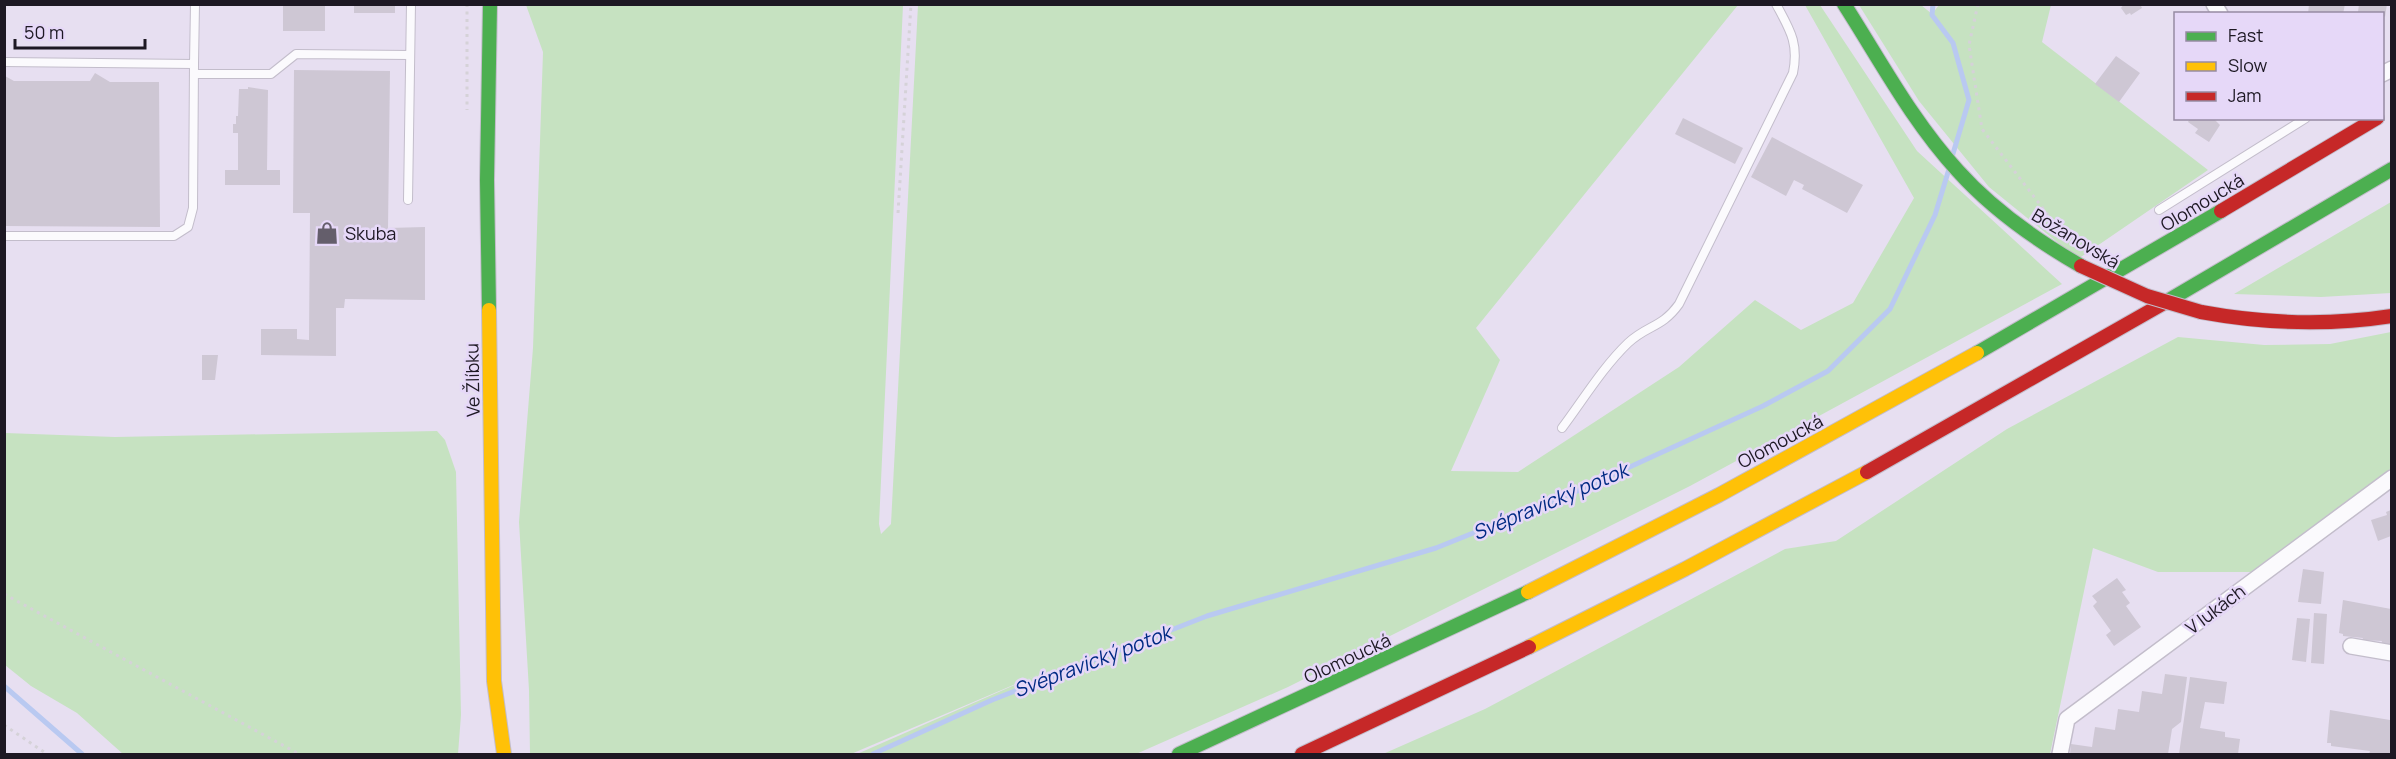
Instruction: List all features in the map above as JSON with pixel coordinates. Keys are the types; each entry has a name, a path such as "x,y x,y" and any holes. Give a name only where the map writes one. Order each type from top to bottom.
{"main road":[{"name":"Ve Žlíbku","path":"490,4 487,180 494,681 504,754"},
{"name":"Božanovská","path":"1844,4 1910,108 1958,171 1991,203 2028,233 2076,263 2147,296 2201,312 2267,323 2313,325 2391,316"},
{"name":"Olomoucká","path":"1179,754 1367,669 1633,540 1874,411 2179,237 2374,120"},
{"path":"1302,754 1394,713 1651,586 1868,471 2057,366 2391,169"}],"street":[{"name":"V lukách","path":"2060,754 2067,719 2391,478"},
{"path":"2351,646 2391,653"}],"lane":[{"path":"4,236 174,236 188,227 194,208 195,4"},
{"path":"408,200 411,4"},
{"path":"1562,428 1628,342 1645,330 1665,321 1679,304 1793,73 1795,41 1776,4"},
{"path":"194,74 271,74 296,54 410,55"},
{"path":"4,62 194,64"},
{"path":"2159,210 2303,120"}],"path":[{"path":"898,213 911,4"},
{"path":"1978,4 1969,45 1982,129 2064,237 2076,263"},
{"path":"4,594 299,754"},
{"path":"4,725 47,754"}],"green space":[{"path":"526,5 903,5 879,524 881,534 891,524 918,5 1738,5 1476,328 1500,360 1451,471 1518,472 1679,367 1755,300 1801,330 1853,303 1914,198 1805,5 1820,5 1917,151 2062,284 1690,486 1288,687 1136,754 857,754 1051,669 851,754 530,754 529,690 519,522 533,348 543,52"},
{"path":"1859,5 1921,5 1932,14 1939,5 2051,5 2042,42 2208,170 2078,259 1989,187 1919,101"},
{"path":"2391,202 2391,293 2321,297 2234,294"},
{"path":"2391,332 2391,469 2251,572 2158,572 2093,548 2050,754 1383,754 1485,709 1785,549 1836,541 2007,429 2178,337 2264,345 2330,344"},
{"path":"437,431 445,440 456,472 461,715 458,754 123,754 77,713 31,686 5,665 5,433 115,437"}],"building":[{"path":"283,4 325,4 325,31 283,31"},
{"path":"354,4 395,4 395,13 354,13"},
{"path":"2124,4 2140,4 2142,8 2131,15 2130,13 2126,15 2121,8"},
{"path":"2309,4 2345,4 2343,12 2308,12"},
{"path":"2359,4 2387,4 2385,17 2384,12 2358,12"},
{"path":"2116,56 2140,73 2119,102 2095,84"},
{"path":"294,70 390,71 388,228 425,227 425,300 345,299 344,308 336,308 336,356 261,355 261,329 297,329 297,339 309,340 310,213 293,213"},
{"path":"95,73 110,82 159,82 160,227 5,226 5,76 14,81 90,81"},
{"path":"248,87 268,90 267,170 280,170 280,185 225,185 225,170 238,170 238,133 233,133 233,124 236,124 236,116 238,116 239,89 248,89"},
{"path":"1683,118 1743,148 1735,164 1675,134"},
{"path":"2189,120 2215,120 2220,125 2209,142 2195,133 2198,129 2188,122"},
{"path":"1772,137 1863,185 1847,213 1802,189 1804,185 1794,180 1786,196 1751,177"},
{"path":"202,355 218,355 215,380 202,380"},
{"path":"2391,510 2391,536 2378,541 2371,520 2387,515 2386,512"},
{"path":"2303,569 2324,572 2321,604 2298,602"},
{"path":"2117,578 2126,590 2122,592 2130,603 2126,606 2141,627 2114,646 2106,635 2111,631 2093,606 2097,602 2092,596"},
{"path":"2343,600 2391,609 2391,645 2381,644 2382,641 2343,636 2339,633"},
{"path":"2314,613 2327,614 2324,664 2311,663"},
{"path":"2297,618 2310,619 2306,662 2292,660"},
{"path":"2165,674 2187,677 2181,722 2172,729 2168,754 2070,754 2071,744 2092,747 2095,727 2115,730 2118,709 2139,712 2142,691 2162,694"},
{"path":"2190,677 2227,682 2224,704 2205,702 2200,728 2225,732 2225,737 2240,739 2238,754 2179,754"},
{"path":"2330,710 2390,720 2391,754 2369,754 2370,751 2331,746 2331,743 2327,743"}],"waterway":[{"name":"Svépravický potok","path":"1933,4 1932,15 1953,43 1969,100 1952,157"},
{"name":"Svépravický potok","path":"873,754 992,700 1207,616 1436,548 1575,492 1763,406 1828,371 1890,309 1935,215 1949,169"},
{"name":"Svépravický potok","path":"4,686 82,754"}],"traffic: fast":[{"path":"489,310 487,180 490,4"},
{"path":"1844,4 1911,111 1958,171 1986,199 2016,223 2081,266"},
{"path":"2164,303 2392,169"},
{"path":"1977,353 2221,211"},
{"path":"1179,754 1528,592"}],"traffic: slow":[{"path":"489,310 494,681 504,754"},
{"path":"1528,592 1719,495 1977,353"},
{"path":"1529,647 1685,569 1867,472"}],"traffic: jam":[{"path":"2221,211 2374,120"},
{"path":"2081,266 2147,296 2201,312"},
{"path":"1867,472 2164,303"},
{"path":"2201,312 2249,319 2296,322 2344,321 2392,316"},
{"path":"1302,754 1529,647"}],"place":[{"name":"Skuba","path":"327,233"}]}
